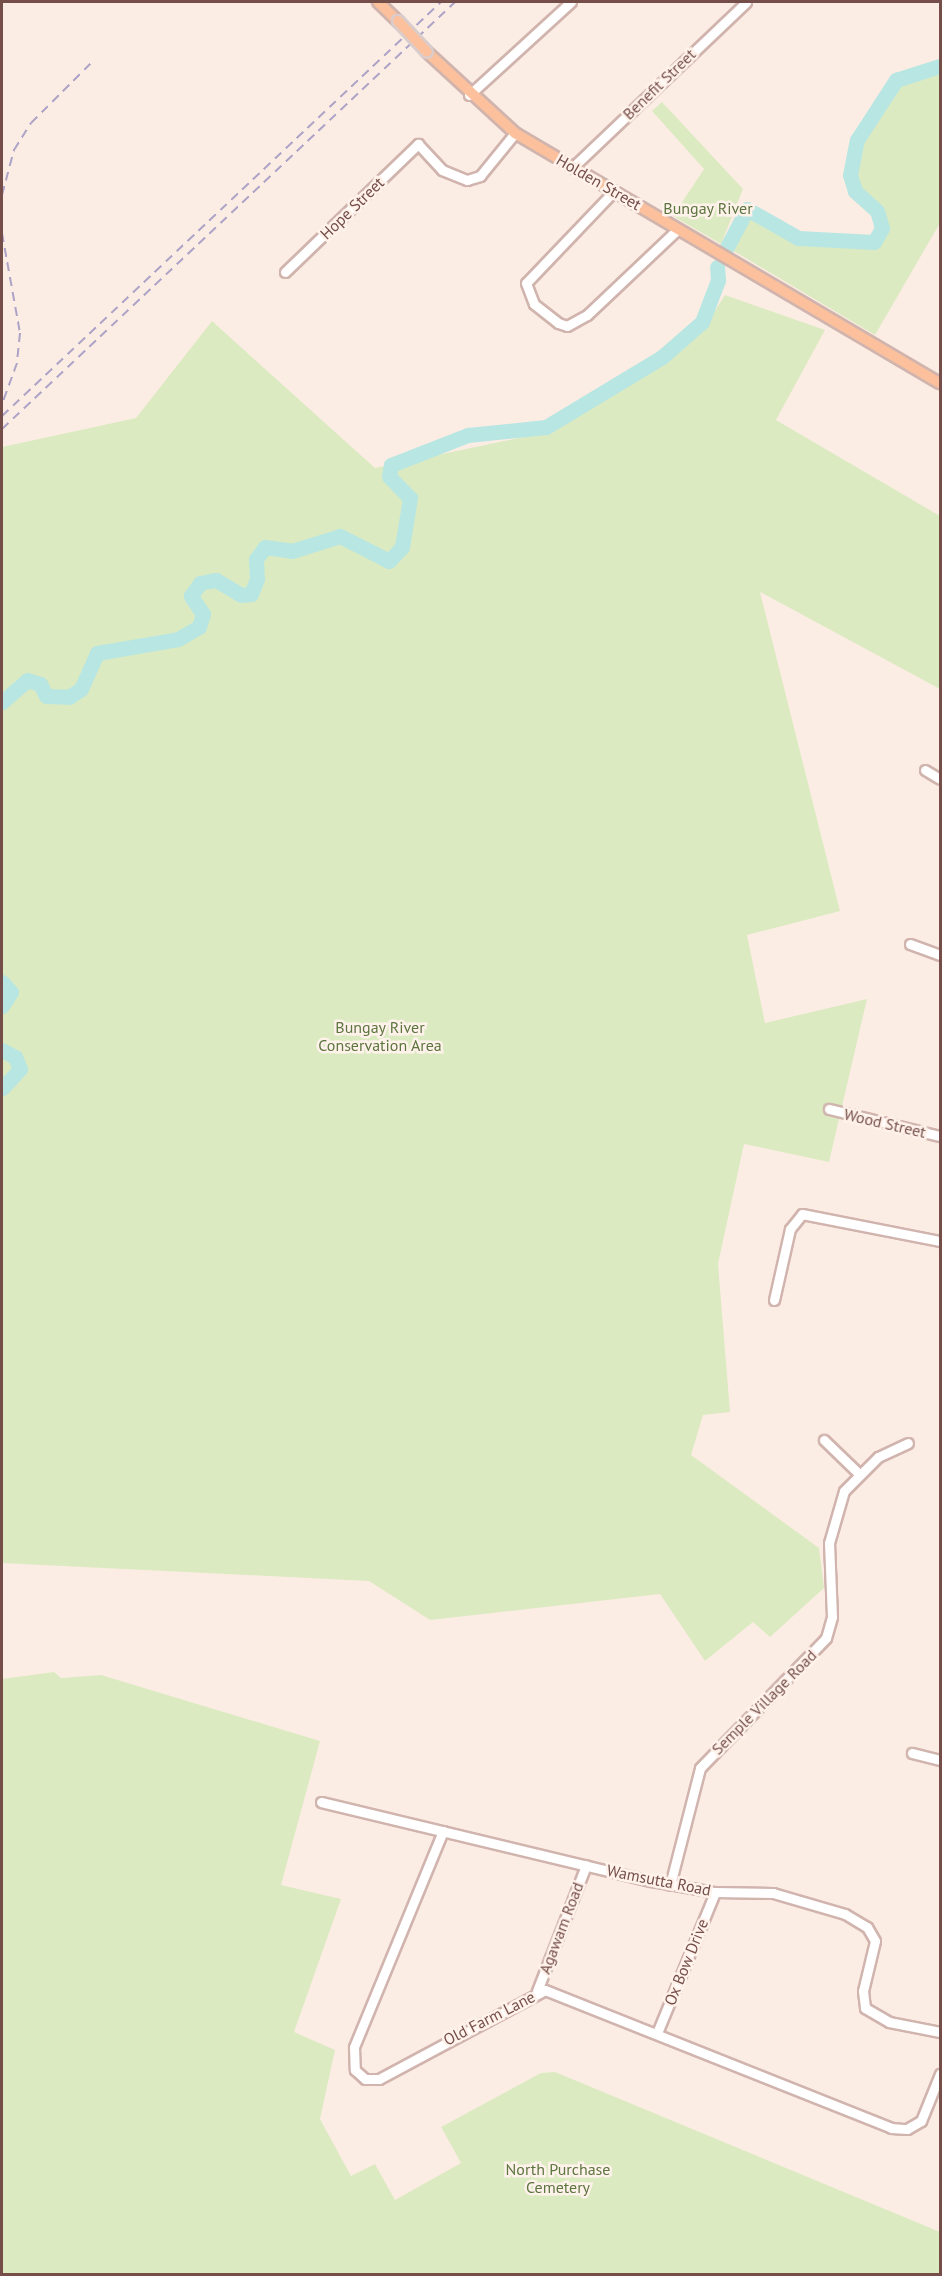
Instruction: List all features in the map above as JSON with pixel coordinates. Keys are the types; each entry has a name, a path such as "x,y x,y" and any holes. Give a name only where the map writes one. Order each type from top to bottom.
{"main road":[{"name":"Holden Street","path":"378,2 469,95 515,133 940,383"}],"street":[{"path":"469,95 571,2"},
{"name":"Benefit Street","path":"573,167 746,2"},
{"name":"Hope Street","path":"285,272 418,144 442,170 467,180 480,176 515,133"},
{"path":"614,191 526,283 534,304 558,323 567,326 587,315 678,229"},
{"path":"925,770 940,779"},
{"path":"910,944 940,955"},
{"name":"Wood Street","path":"829,1109 940,1136"},
{"path":"774,1300 790,1229 802,1214 940,1241"},
{"path":"824,1440 858,1473"},
{"name":"Semple Village Road","path":"670,1885 700,1768 826,1638 832,1617 832,1516 858,1473 890,1448 908,1443"},
{"path":"912,1753 940,1760"},
{"name":"Wamsutta Road","path":"321,1802 670,1885 715,1892 773,1893 859,1920 874,1941 863,1991 865,2008 889,2022 940,2032"},
{"name":"Old Farm Lane","path":"443,1831 354,2047 355,2070 365,2079 379,2079 537,1991 567,1995 900,2130 921,2121 940,2074"},
{"name":"Agawam Road","path":"537,1991 586,1865"},
{"name":"Ox Bow Drive","path":"657,2032 715,1892"}],"green space":[{"path":"940,66 940,223 875,335 727,247 747,209 798,238 874,241 882,228 877,211 855,191 850,175 857,140 875,126 896,80 938,75"},
{"name":"Bungay River","path":"662,102 743,189 721,244 673,216 704,169 652,111"},
{"name":"Bungay River Conservation Area","path":"725,295 825,330 776,420 940,516 940,689 760,592 840,911 747,935 765,1023 867,999 829,1162 744,1144 718,1264 730,1412 703,1415 691,1455 819,1548 824,1588 770,1637 753,1622 705,1661 660,1594 430,1620 369,1581 2,1563 2,447 136,418 212,321 375,468 533,435 702,331"},
{"name":"North Purchase Cemetery","path":"54,1672 61,1678 101,1675 320,1741 281,1885 341,1899 294,2032 335,2050 320,2119 351,2176 375,2164 395,2200 461,2163 441,2127 541,2073 555,2072 940,2232 940,2274 2,2274 2,1679"}],"waterway":[{"name":"Bungay River","path":"727,247 747,209 798,238 874,242 882,228 877,211 855,191 850,175 857,140 896,80 940,66"},
{"name":"Bungay River","path":"2,702 27,680 40,684 46,696 69,697 81,689 97,653 178,639 199,627 203,614 191,596 200,583 216,580 241,595 251,594 257,579 256,559 265,547 292,551 340,536 389,561 402,547 410,498 389,476 391,465 468,435 546,427 662,357 702,322 718,280 717,267"},
{"name":"Bungay River","path":"2,982 11,992 2,1006"},
{"name":"Bungay River","path":"2,1050 15,1057 20,1069 2,1088"}],"railway":[{"path":"2,416 441,2"},
{"path":"2,429 455,2"},
{"path":"2,195 14,150 31,123 92,62"},
{"path":"2,233 20,333 17,363 2,404"}]}
